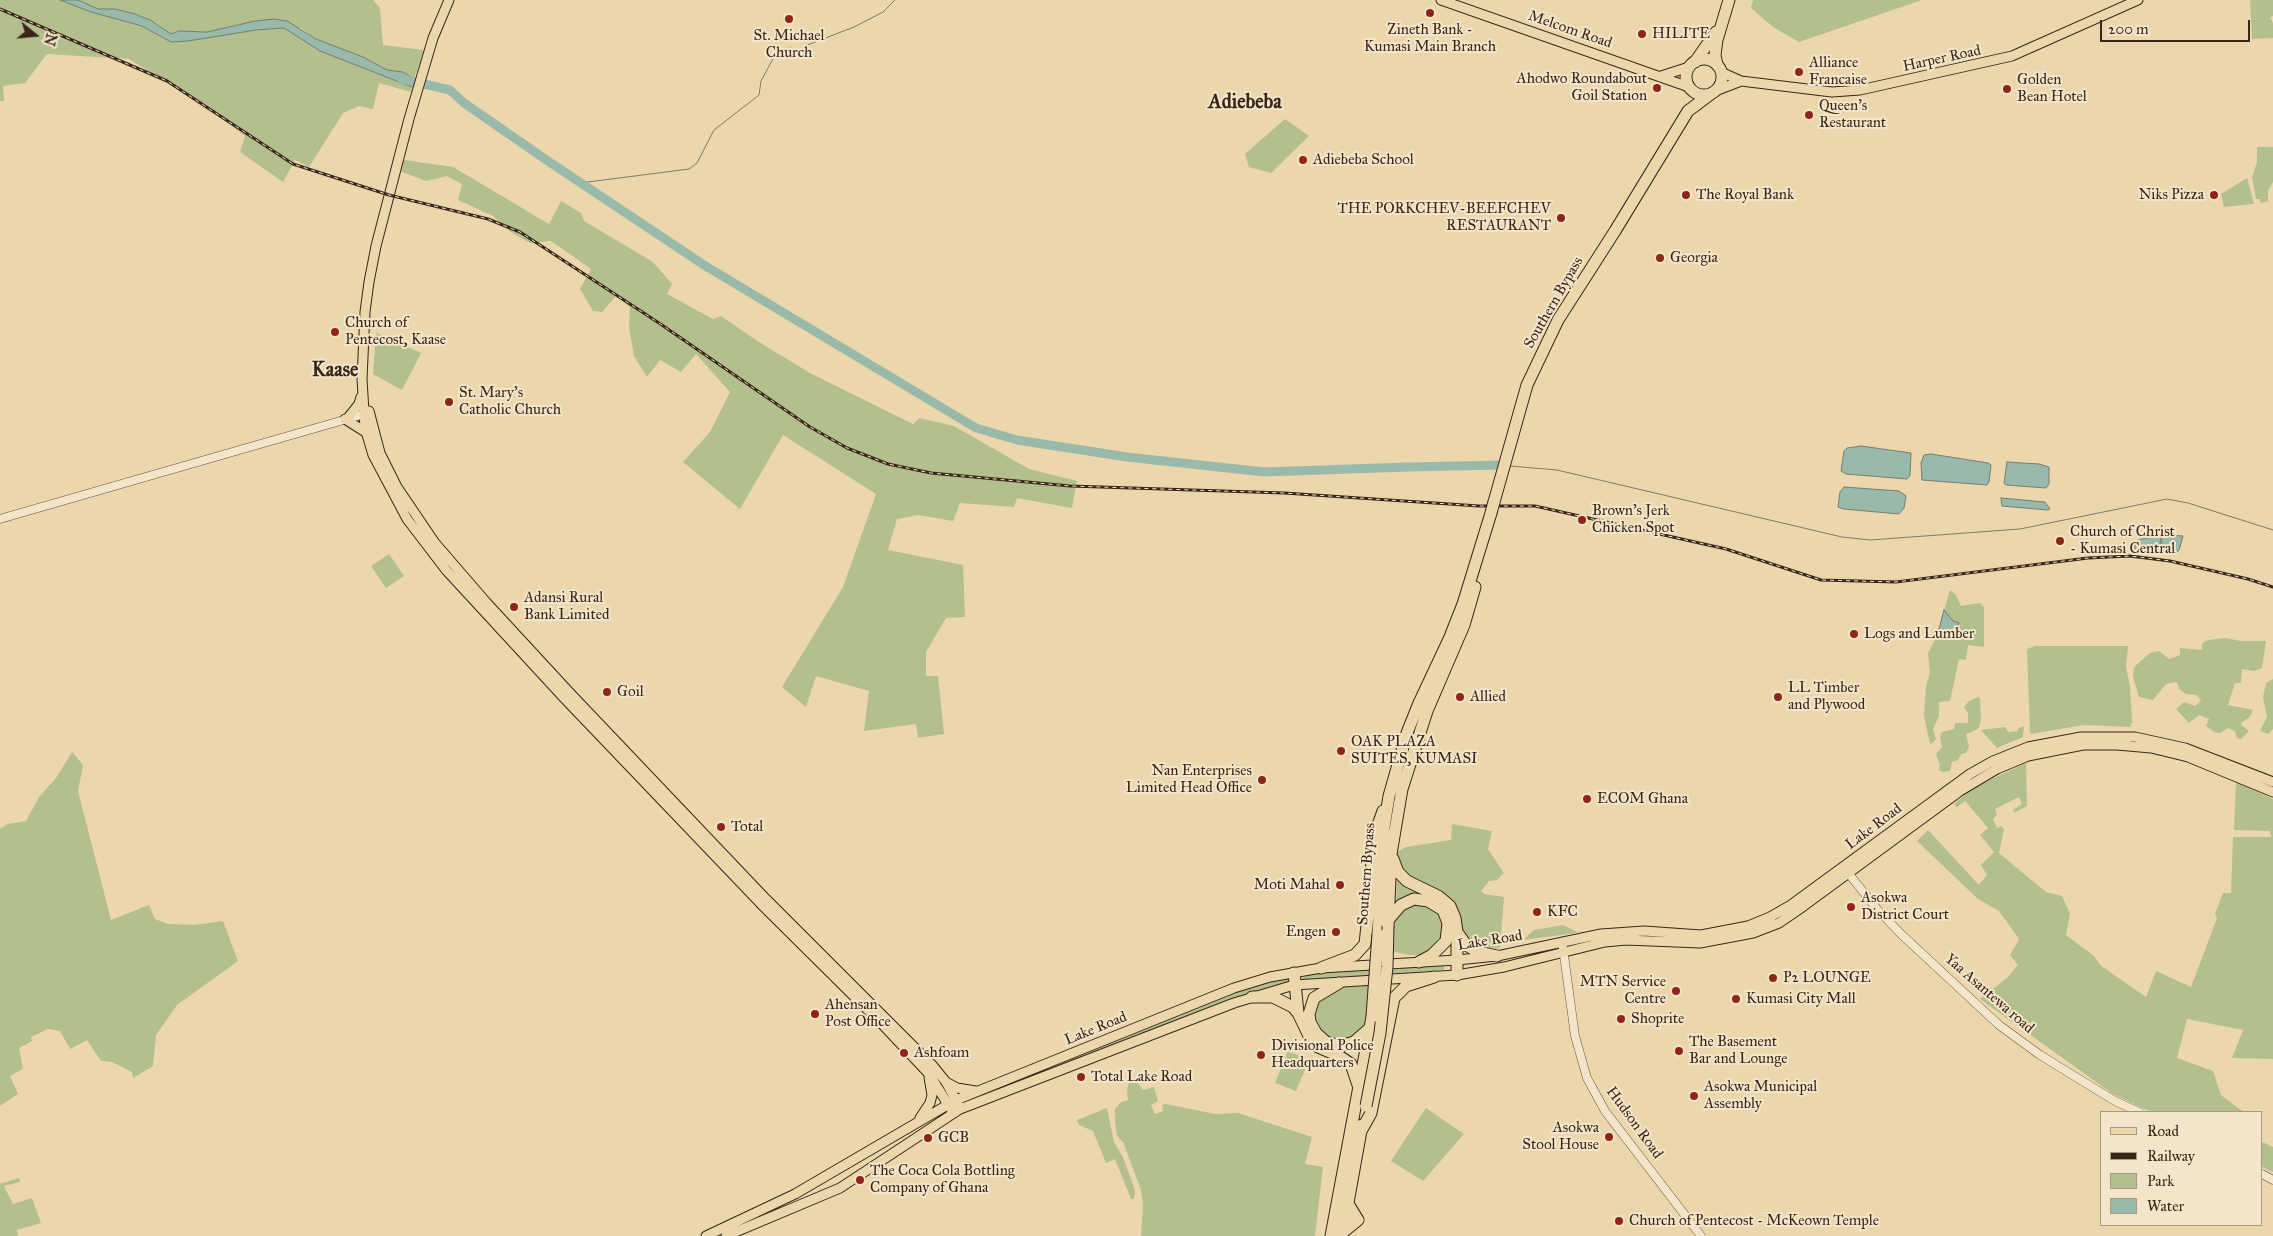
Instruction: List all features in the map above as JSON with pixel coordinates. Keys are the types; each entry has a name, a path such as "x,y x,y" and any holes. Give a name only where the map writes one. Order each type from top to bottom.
{"highway":[{"path":"1720,26 1692,64 1686,77 1690,88 1698,94 1713,92 1721,83 1716,50 1720,26 1729,0"},
{"path":"1692,64 1707,59 1719,69"},
{"name":"Southern Bypass","path":"1688,111 1690,88"},
{"name":"Southern Bypass","path":"1338,1235 1347,1202 1380,1033 1386,988 1392,854 1397,816 1409,763 1427,711 1450,661 1530,377 1554,328 1688,111 1713,92"},
{"name":"Southern Bypass","path":"1338,1235 1359,1087 1372,1022 1384,827 1389,796 1407,734 1419,703 1467,603"},
{"path":"1321,968 1355,955 1365,944 1369,914 1373,839 1389,796"},
{"path":"1392,854 1398,872 1407,881 1438,896 1450,906 1456,918 1456,975"},
{"path":"1388,924 1396,909 1408,901 1421,899 1442,910 1448,922 1446,940 1432,955 1419,962"},
{"path":"1457,932 1470,948 1497,956"},
{"path":"1294,972 1298,1012 1312,1042 1351,1064 1359,1087"},
{"path":"1361,1131 1371,1113 1394,998 1406,986 1434,977"},
{"path":"1339,983 1321,992 1314,998 1309,1014 1310,1022 1316,1033 1326,1042 1340,1046 1354,1042 1372,1022"},
{"path":"1252,997 1273,997 1286,1002 1298,1012"}],"main road":[{"path":"367,433 346,419 359,404 362,394 365,312 374,257 419,84 441,16 449,0"},
{"name":"Melcom Road","path":"1441,0 1661,76 1690,88"},
{"name":"Harper Road","path":"1719,69 1741,81 1832,92 1860,90 1988,63 2012,56 2138,0"},
{"path":"1661,76 1692,64"},
{"name":"Harper Road","path":"1713,92 1741,81"},
{"path":"363,374 367,433 373,456 407,519 446,570 564,698 761,904 882,1023 929,1074 957,1111"},
{"path":"362,394 366,413 380,453 397,486 435,542 463,576 570,693 760,893 913,1044 946,1082 957,1088 976,1092"},
{"name":"Lake Road","path":"726,1236 840,1188 957,1111 1161,1030 1252,997 1294,985 1456,975 1504,967 1626,940 1700,943 1754,933 1779,923 1970,774 2016,752 2054,741 2107,736 2151,740 2204,754 2273,782"},
{"name":"Lake Road","path":"706,1236 795,1194 886,1143 918,1121 952,1102 1234,988 1270,977 1321,968 1497,956 1601,934 1644,931 1701,935 1748,926 1770,917 1846,871 1985,775 2028,756 2057,749 2107,744 2161,750 2200,761 2273,792"},
{"path":"918,1121 930,1103 932,1095 929,1074"},
{"path":"946,1082 952,1102"}],"street":[{"path":"0,519 366,413"},
{"name":"Yaa Asantewa road","path":"1846,871 1877,910 1900,934 1999,1024 2040,1056 2115,1101 2137,1111"},
{"name":"Hudson Road","path":"1562,943 1575,1036 1587,1078 1605,1111 1701,1236"}],"green space":[{"path":"0,0 60,0 91,12 142,26 164,39 284,28 320,51 412,87 411,92 379,83 373,109 359,106 343,113 309,167 295,160 283,182 240,152 245,136 211,110 129,59 47,54 25,83 3,86 4,101 0,101"},
{"path":"78,0 373,0 380,8 383,45 424,50 414,79 403,72 387,70 363,57 316,39 301,28 240,24 207,32 179,31 171,34 150,20 136,14 115,9 98,9"},
{"path":"1753,0 1922,0 1799,42 1773,27 1751,8"},
{"path":"2250,0 2273,0 2273,16 2270,17 2273,23 2273,38 2252,39"},
{"path":"1285,119 1309,136 1271,173 1249,167 1245,154"},
{"path":"2257,147 2273,147 2273,182 2268,191 2268,201 2260,203 2260,199 2256,199 2252,177 2257,162"},
{"path":"404,160 453,167 549,224 561,201 581,213 584,221 653,262 672,284 667,294 713,319 721,316 810,373 913,424 919,418 954,426 1029,469 1077,481 1072,508 1017,498 1014,507 960,503 953,521 918,515 897,519 888,550 963,565 965,617 946,618 926,652 926,676 938,676 944,734 918,738 916,724 864,731 869,691 816,676 806,707 782,687 843,587 876,494 783,435 740,509 683,462 710,432 730,392 696,354 681,372 660,360 647,377 634,356 629,327 630,307 616,296 602,312 593,311 580,289 591,269 551,241 530,243 512,233 493,216 458,200 462,184 447,176 426,181 400,171"},
{"path":"2247,178 2254,204 2224,207 2221,194"},
{"path":"376,333 421,353 402,390 373,374"},
{"path":"389,554 404,576 386,588 371,566"},
{"path":"1950,590 1956,595 1961,606 1980,603 1984,607 1984,647 1968,645 1966,660 1959,659 1950,701 1939,702 1939,716 1933,729 1936,739 1930,744 1924,716 1926,686 1930,673 1928,653 1935,640"},
{"path":"2225,638 2241,641 2266,641 2262,668 2254,671 2242,669 2241,683 2235,683 2228,705 2253,710 2249,718 2242,722 2241,725 2249,731 2241,739 2237,738 2235,731 2228,728 2220,733 2214,732 2206,726 2209,719 2199,715 2189,723 2176,709 2184,702 2195,706 2201,701 2197,695 2186,694 2179,689 2177,682 2166,684 2153,700 2139,697 2133,677 2134,667 2150,653 2159,651 2169,659 2180,655 2180,648 2202,650 2202,643 2208,640"},
{"path":"2035,646 2128,646 2126,667 2130,686 2132,722 2130,727 2084,725 2030,734 2027,649"},
{"path":"2273,679 2273,729 2268,734 2260,731 2267,717 2263,697 2266,683"},
{"path":"1980,698 1981,720 1976,730 1966,734 1969,747 1966,753 1961,754 1958,760 1952,762 1950,771 1943,772 1939,770 1940,765 1936,754 1942,747 1940,737 1942,732 1954,729 1955,723 1968,723 1968,713 1964,707 1969,701"},
{"path":"2024,726 2023,737 1997,748 1981,730 2005,727 2008,732 2018,731 2019,728"},
{"path":"72,752 83,765 78,791 111,920 149,905 155,919 168,924 194,925 223,921 238,961 177,1005 156,1035 153,1066 133,1078 132,1072 112,1062 101,1061 87,1040 70,1049 60,1031 48,1029 31,1037 32,1041 19,1048 23,1069 10,1076 18,1094 0,1106 0,829 8,824 26,821 39,797 56,778"},
{"path":"2026,763 2027,806 2014,813 2013,810 2022,804 2019,797 1995,809 1997,815 1993,819 1997,828 2001,826 2004,829 1999,853 2046,892 2062,896 2070,914 2066,935 2094,956 2100,965 2146,997 2156,971 2191,987 2217,918 2215,914 2223,893 2231,893 2233,837 2271,837 2270,831 2234,830 2236,782 2273,799 2273,1059 2232,1058 2243,1030 2187,1019 2177,1058 2213,1071 2221,1095 2244,1111 2149,1111 2113,1094 1980,999 2007,978 2018,965 2010,955 2019,939 1999,911 1978,899 1917,841 1928,830 1979,885 1987,875 1981,865 1994,852 1980,835 1988,828 1965,801 1957,807 1954,804 1973,788"},
{"path":"1452,824 1492,831 1488,849 1504,873 1497,880 1489,881 1481,891 1484,894 1504,897 1500,948 1486,950 1474,947 1419,885 1404,873 1398,858 1397,852 1406,847 1451,840"},
{"path":"1397,873 1406,885 1444,905 1452,919 1455,947 1446,947 1451,933 1450,920 1447,913 1438,903 1426,898 1415,897 1396,906"},
{"path":"1424,903 1442,916 1444,938 1424,955 1408,955 1392,951 1394,925 1399,913 1410,905"},
{"path":"1563,925 1577,932 1523,940 1534,930"},
{"path":"1444,964 1444,970 1392,974 1392,966"},
{"path":"1372,968 1371,976 1304,982 1301,980 1305,975"},
{"path":"1292,975 1293,984 1192,1014 974,1101 962,1104 962,1100 1238,990"},
{"path":"1370,984 1366,1020 1362,1031 1351,1040 1339,1042 1326,1037 1316,1027 1314,1012 1318,1001 1340,986"},
{"path":"1288,1051 1309,1060 1296,1091 1275,1083"},
{"path":"1129,1082 1137,1082 1143,1090 1154,1087 1158,1101 1151,1105 1155,1114 1163,1111 1162,1105 1166,1104 1215,1114 1238,1113 1312,1137 1305,1164 1323,1167 1315,1236 1141,1236 1143,1204 1141,1190 1123,1142 1117,1136 1115,1122 1115,1109 1121,1102 1128,1100 1127,1090"},
{"path":"1107,1108 1114,1142 1123,1157 1135,1190 1134,1199 1131,1199 1115,1159 1106,1163 1093,1131 1079,1125 1077,1120"},
{"path":"1426,1108 1464,1134 1423,1181 1391,1161"},
{"path":"2263,1142 2273,1147 2273,1172 2263,1167"},
{"path":"19,1178 20,1182 4,1186 13,1204 32,1198 41,1223 17,1230 18,1236 0,1236 0,1184"}],"water":[{"path":"60,0 78,0 98,9 115,9 135,14 150,20 171,34 179,31 207,32 255,21 274,19 287,21 316,39 363,57 387,70 403,72 414,79 412,87 320,51 284,28 171,42 142,26 91,12"},
{"path":"1861,446 1911,453 1910,476 1907,479 1846,474 1841,471 1844,451 1847,448"},
{"path":"1931,454 1988,463 1991,465 1989,482 1987,485 1922,480 1921,463 1924,455"},
{"path":"2007,462 2039,464 2049,467 2049,484 2046,488 2006,485 2004,483"},
{"path":"1844,487 1899,491 1906,496 1904,508 1899,514 1838,507 1840,492"},
{"path":"2001,498 2045,502 2050,509 2002,506"},
{"path":"2161,536 2159,553 2134,548 2137,541 2141,539"},
{"path":"2162,536 2183,536 2179,550 2176,553 2161,551"},
{"path":"1944,610 1953,621 1959,623 1951,636 1938,633"}],"waterway":[{"path":"805,46 854,27 883,12 895,0"},
{"path":"580,183 689,169 697,163 714,130 759,95 761,81 775,55 790,48"},
{"path":"402,79 450,90 464,103 548,161 704,265 976,428 1017,440 1127,457 1264,472 1504,465"},
{"path":"1510,466 1557,470 1842,537 1870,540 2020,529 2167,499 2188,503 2273,530"}],"railway":[{"path":"0,9 167,81 293,164 389,195 488,219 520,232 659,323 810,427 847,448 888,464 931,473 1070,486 1284,493 1479,506 1535,506 1726,549 1821,580 1896,582 2088,558 2130,556 2170,561 2248,579 2273,587"}],"place":[{"name":"Zineth Bank - Kumasi Main Branch","path":"1430,13"},
{"name":"St. Michael Church","path":"789,19"},
{"name":"HILITE","path":"1642,34"},
{"name":"Alliance Francaise","path":"1799,72"},
{"name":"Ahodwo Roundabout Goil Station","path":"1657,88"},
{"name":"Golden Bean Hotel","path":"2007,89"},
{"name":"Queen's Restaurant","path":"1809,115"},
{"name":"Adiebeba School","path":"1303,160"},
{"name":"The Royal Bank","path":"1686,195"},
{"name":"Niks Pizza","path":"2214,195"},
{"name":"THE PORKCHEV-BEEFCHEV RESTAURANT","path":"1561,218"},
{"name":"Georgia","path":"1660,258"},
{"name":"Church of Pentecost, Kaase","path":"335,332"},
{"name":"St. Mary's Catholic Church","path":"449,402"},
{"name":"Brown's Jerk Chicken Spot","path":"1582,520"},
{"name":"Church of Christ - Kumasi Central","path":"2060,541"},
{"name":"Adansi Rural Bank Limited","path":"514,607"},
{"name":"Logs and Lumber","path":"1854,634"},
{"name":"Goil","path":"607,692"},
{"name":"Allied","path":"1460,697"},
{"name":"LL Timber and Plywood","path":"1778,697"},
{"name":"OAK PLAZA SUITES, KUMASI","path":"1341,751"},
{"name":"Nan Enterprises Limited Head Office","path":"1262,780"},
{"name":"ECOM Ghana","path":"1587,799"},
{"name":"Total","path":"721,827"},
{"name":"Moti Mahal","path":"1340,885"},
{"name":"Asokwa District Court","path":"1851,907"},
{"name":"KFC","path":"1537,912"},
{"name":"Engen","path":"1336,932"},
{"name":"P2 LOUNGE","path":"1773,978"},
{"name":"MTN Service Centre","path":"1676,991"},
{"name":"Kumasi City Mall","path":"1736,999"},
{"name":"Ahensan Post Office","path":"815,1014"},
{"name":"Shoprite","path":"1621,1019"},
{"name":"The Basement Bar and Lounge","path":"1679,1051"},
{"name":"Ashfoam","path":"904,1053"},
{"name":"Divisional Police Headquarters","path":"1261,1055"},
{"name":"Total Lake Road","path":"1081,1077"},
{"name":"Asokwa Municipal Assembly","path":"1694,1096"},
{"name":"Asokwa Stool House","path":"1609,1137"},
{"name":"GCB","path":"928,1138"},
{"name":"The Coca Cola Bottling Company of Ghana","path":"860,1180"},
{"name":"Church of Pentecost - McKeown Temple","path":"1619,1221"}],"district":[{"name":"Adiebeba","path":"1245,103"},
{"name":"Kaase","path":"335,371"}]}
